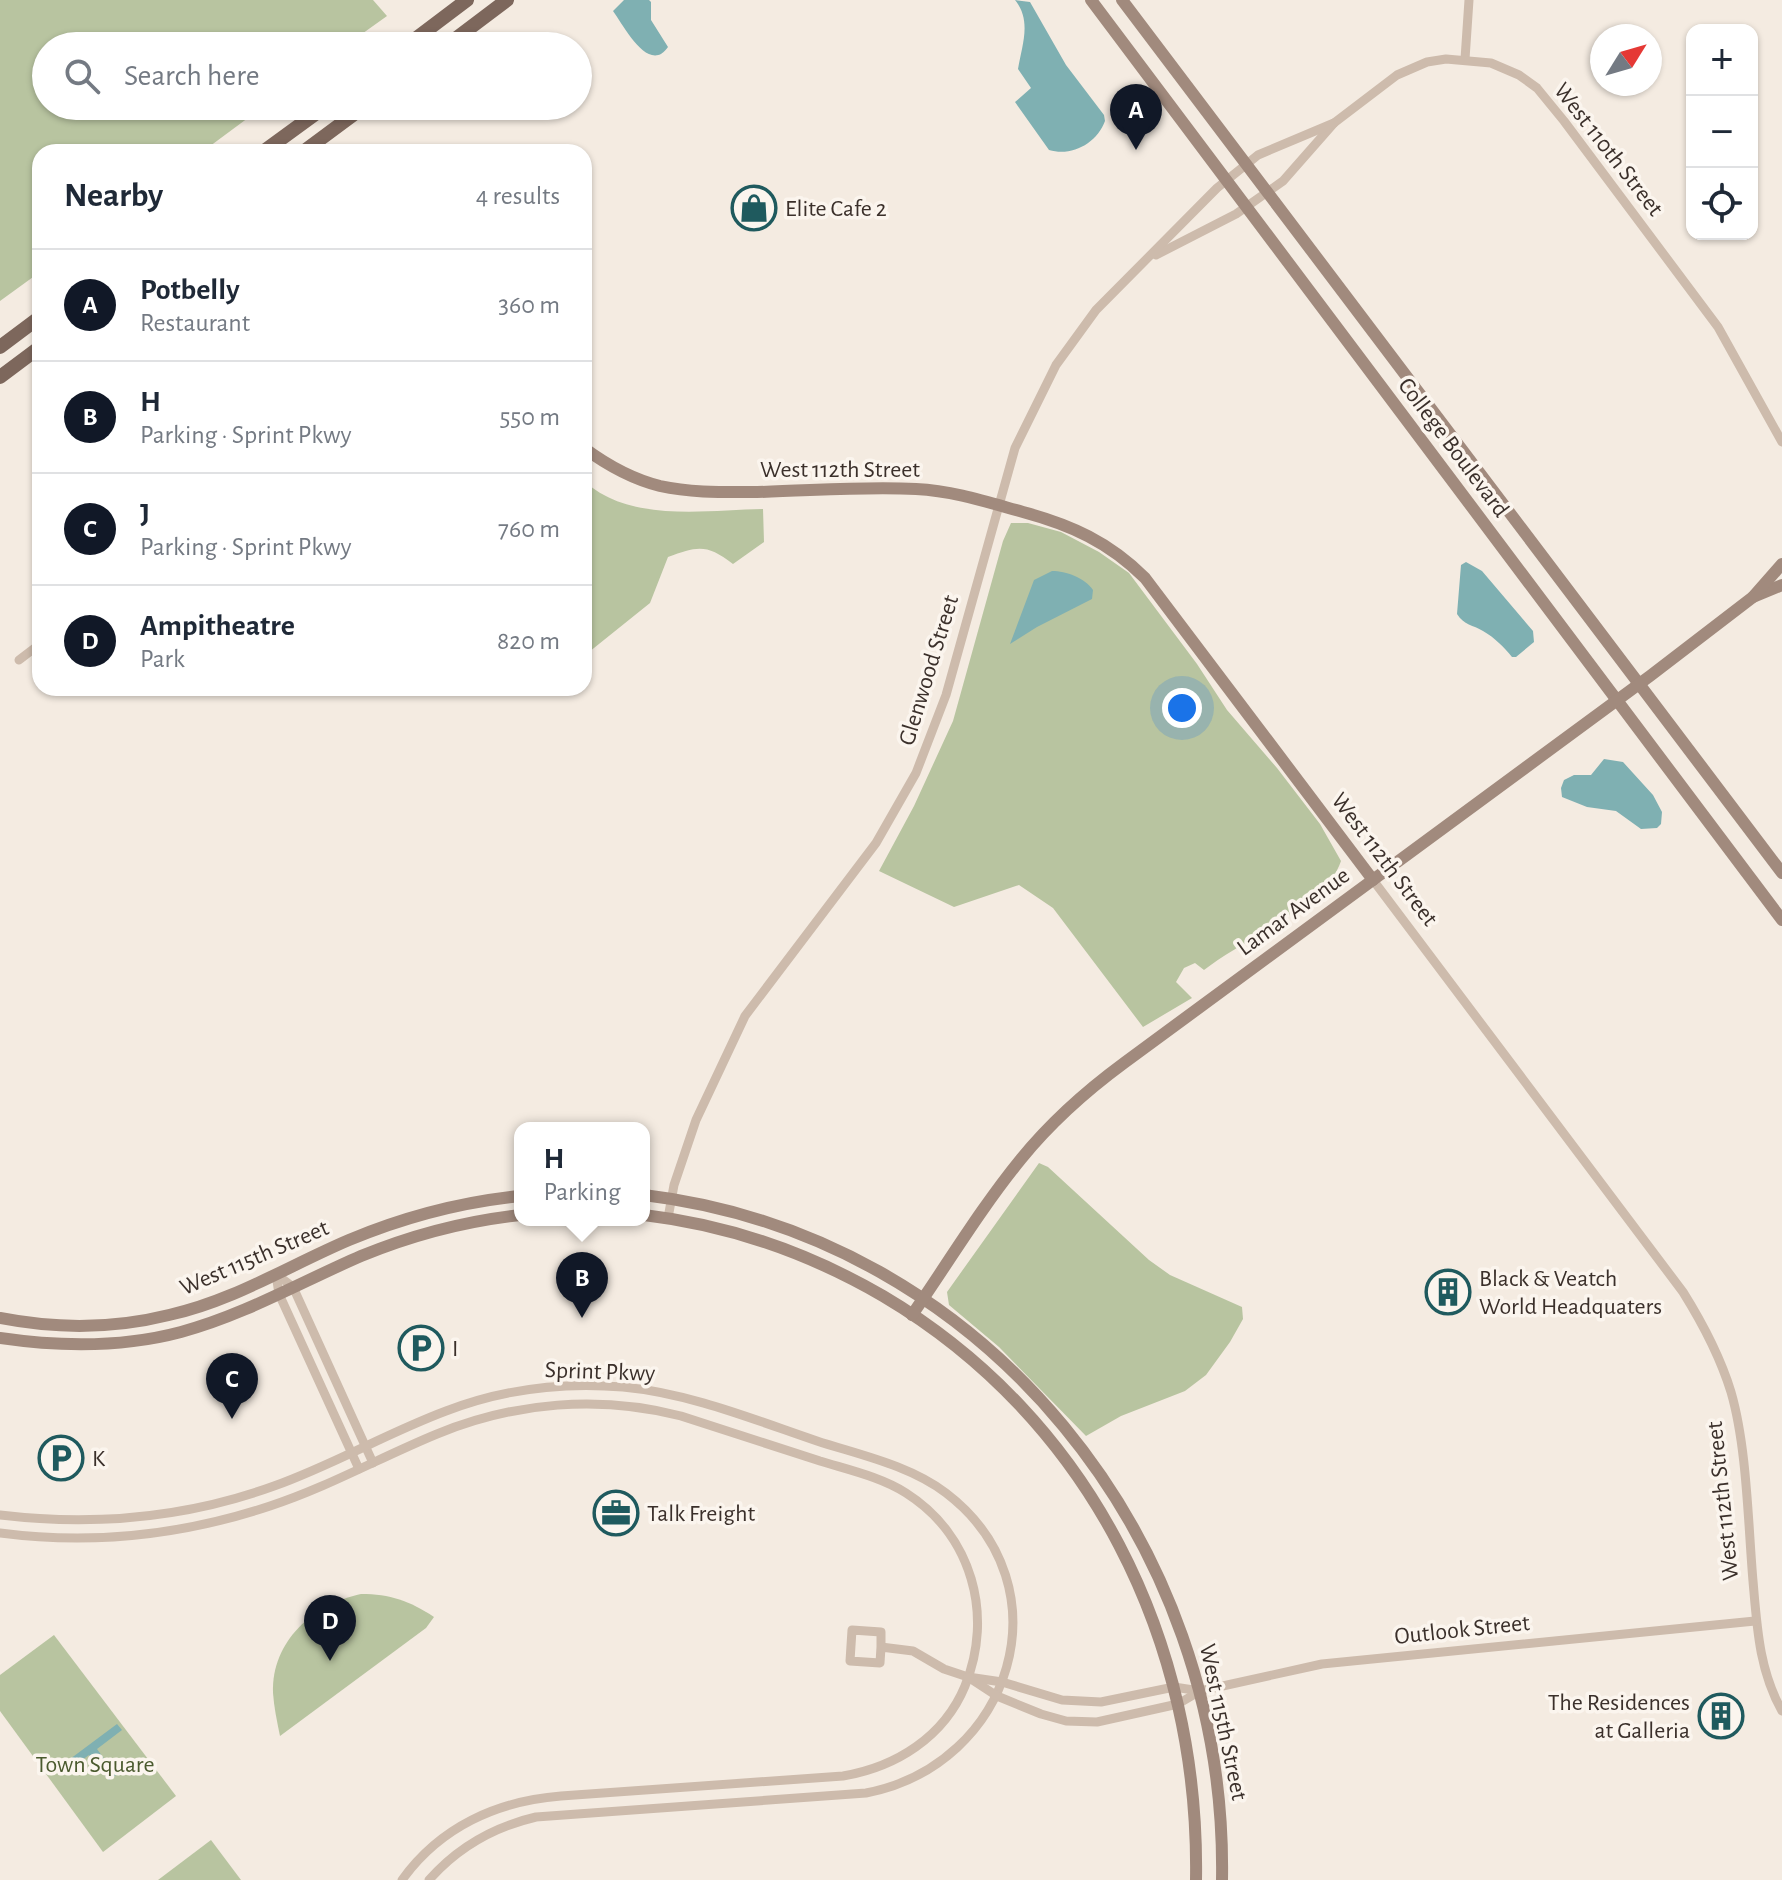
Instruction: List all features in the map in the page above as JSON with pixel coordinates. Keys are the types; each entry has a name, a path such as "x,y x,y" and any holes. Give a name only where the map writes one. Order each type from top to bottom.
{"main road":[{"path":"425,32 467,0"},
{"path":"465,32 507,0"},
{"path":"274,144 307,120"},
{"path":"314,144 346,120"},
{"path":"0,347 32,323"},
{"path":"0,377 32,353"}],"street":[{"name":"College Boulevard","path":"1091,0 1782,920"},
{"name":"College Boulevard","path":"1122,0 1782,873"},
{"path":"1465,59 1469,0"},
{"name":"Glenwood Street","path":"1150,259 1267,193 1283,181 1334,123 1407,69 1427,62 1465,59"},
{"name":"West 110th Street","path":"1465,59 1501,66 1519,75 1547,98 1709,314 1780,432 1782,442"},
{"name":"Glenwood Street","path":"668,1218 683,1152 745,1016 876,843 916,773 946,695 998,505 1025,422 1056,365 1096,310 1150,259 1217,188 1258,155 1334,123"},
{"name":"West 112th Street","path":"592,453 626,474 686,490 915,489 958,493 1057,521 1089,534 1132,565 1157,594 1683,1292 1711,1339 1732,1394 1738,1426 1755,1621 1769,1685 1782,1711"},
{"name":"Lamar Avenue","path":"912,1315 1021,1158 1079,1098 1640,684 1753,597 1782,564"},
{"name":"Lamar Avenue","path":"1753,597 1782,585"},
{"path":"19,660 32,650"},
{"name":"West 115th Street","path":"650,1196 737,1213 797,1233 872,1269 923,1299 988,1348 1059,1420 1105,1479 1139,1536 1180,1628 1200,1691 1221,1813 1222,1880"},
{"name":"West 115th Street","path":"0,1318 72,1327 135,1322 204,1305 348,1241 406,1219 463,1204 514,1197"},
{"name":"West 115th Street","path":"0,1338 65,1346 98,1346 181,1332 279,1294 362,1256 423,1234 514,1216"},
{"name":"West 115th Street","path":"650,1216 735,1232 792,1252 855,1281 954,1345 998,1383 1042,1429 1074,1469 1107,1521 1132,1570 1174,1687 1190,1759 1196,1880"},
{"path":"276,1274 293,1287 373,1463"},
{"path":"276,1274 279,1294 359,1469"},
{"name":"Sprint Pkwy","path":"0,1515 91,1521 193,1509 273,1487 438,1414 484,1398 541,1388 602,1386 647,1390 686,1399 907,1470 937,1486 979,1526 994,1552 1008,1592 1012,1620 1010,1649 997,1696 983,1721 954,1753 928,1772 898,1786 857,1794 536,1817 480,1837 459,1851 429,1880"},
{"name":"Sprint Pkwy","path":"0,1533 94,1539 182,1529 271,1506 437,1434 488,1416 541,1406 598,1404 681,1416 879,1480 907,1494 932,1513 962,1554 974,1585 978,1615 977,1646 959,1699 935,1731 911,1751 873,1769 843,1776 561,1796 517,1802 456,1828 424,1854 402,1880"},
{"name":"Outlook Street","path":"1178,1704 1200,1691 1336,1662 1755,1621"},
{"path":"852,1630 881,1632 881,1647 880,1663 850,1661 852,1630"},
{"path":"881,1647 913,1651 944,1669 968,1677 1002,1682 1045,1697 1079,1702 1101,1702 1174,1687 1200,1691"},
{"path":"968,1677 997,1696 1041,1714 1082,1722 1113,1720 1178,1704"}],"green space":[{"path":"0,0 373,0 387,16 365,32 32,32 32,120 245,120 213,144 32,144 32,278 0,301"},
{"path":"592,486 623,503 646,509 693,512 763,509 764,542 733,564 716,553 702,549 668,557 650,603 592,650"},
{"path":"1011,523 1028,523 1061,532 1099,552 1129,573 1227,710 1320,824 1341,861 1333,877 1319,893 1281,921 1204,970 1195,963 1184,968 1176,982 1192,998 1143,1027 1053,908 1019,885 954,907 879,871 914,806 953,721 1003,541"},
{"path":"1039,1163 1048,1167 1149,1260 1170,1275 1242,1307 1243,1319 1206,1375 1185,1391 1121,1416 1086,1436 999,1347 949,1305 947,1292"},
{"path":"361,1594 399,1600 434,1617 426,1628 280,1736 273,1698 274,1674 288,1641 312,1616 327,1606"},
{"name":"Town Square","path":"54,1635 176,1796 103,1852 0,1711 0,1675"},
{"path":"211,1840 241,1880 158,1880"}],"water":[{"path":"624,0 651,2 651,20 668,47 661,54 645,52 613,11"},
{"path":"1015,0 1030,2 1066,65 1104,115 1105,121 1096,136 1075,150 1049,150 1015,102 1031,88 1018,69 1024,25"},
{"path":"1466,562 1482,571 1533,631 1534,642 1516,657 1457,614 1461,565"},
{"path":"1052,571 1069,574 1085,582 1093,590 1092,599 1010,644 1034,580"},
{"path":"1604,759 1623,762 1653,795 1662,812 1661,824 1657,828 1641,829 1616,811 1587,807 1562,797 1564,780 1574,775 1591,775"},
{"path":"117,1724 122,1730 97,1749 116,1775 109,1780 89,1755 71,1768 66,1762"}],"place":[{"name":"Potbelly","path":"1136,150"},
{"name":"Elite Cafe 2","path":"754,208"},
{"name":"Black & Veatch World Headquaters","path":"1448,1292"},
{"name":"H","path":"582,1318"},
{"name":"I","path":"421,1348"},
{"name":"J","path":"232,1419"},
{"name":"K","path":"61,1458"},
{"name":"Talk Freight","path":"616,1513"},
{"name":"Ampitheatre","path":"330,1661"},
{"name":"The Residences at Galleria","path":"1721,1716"}]}
